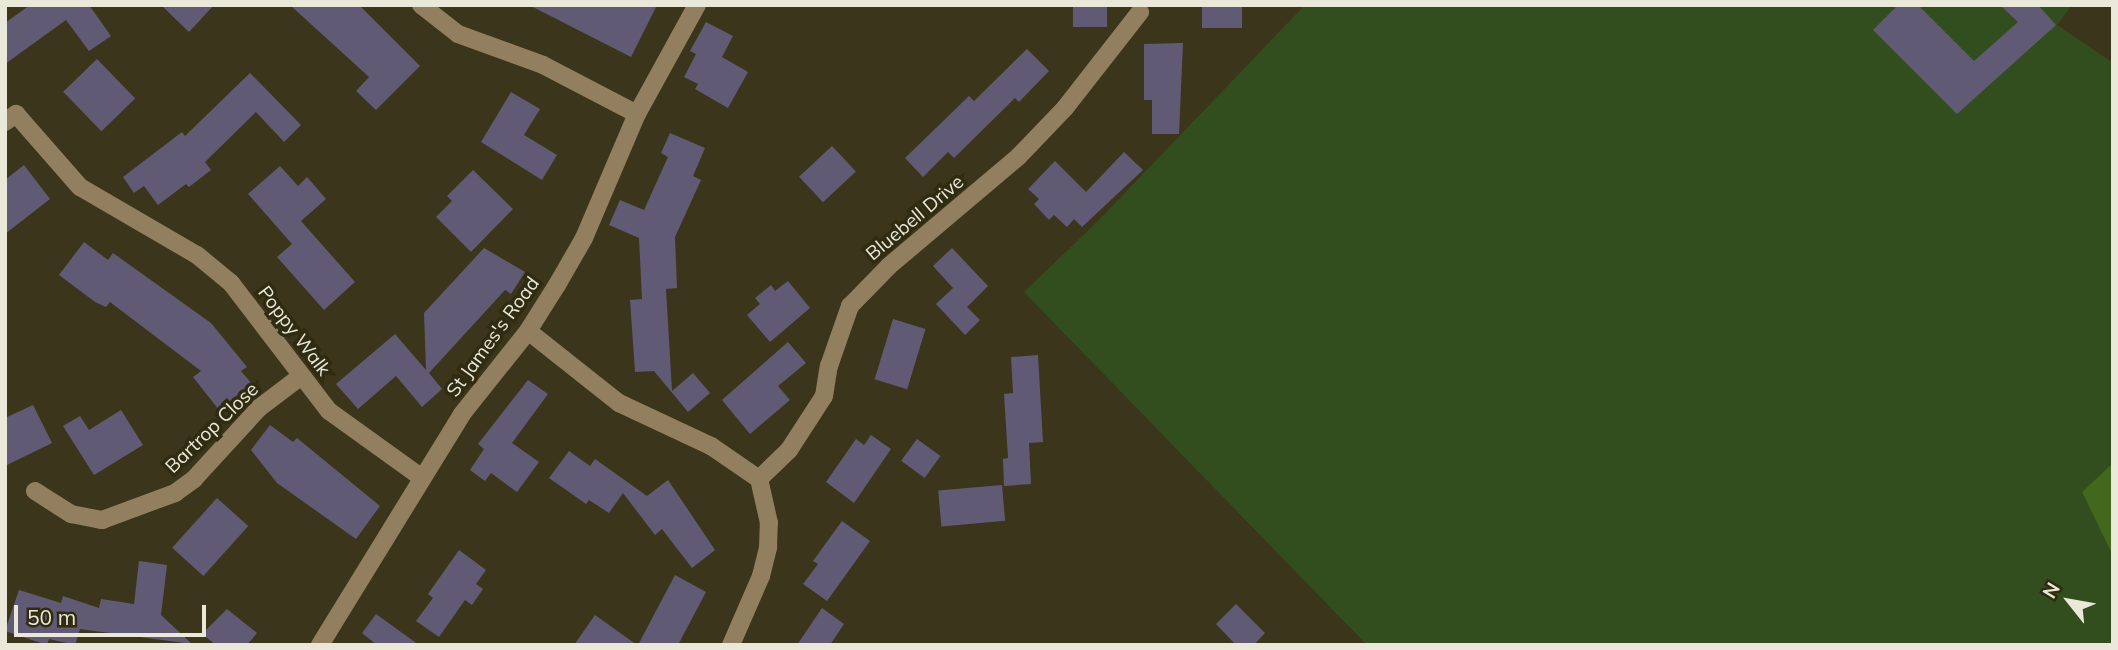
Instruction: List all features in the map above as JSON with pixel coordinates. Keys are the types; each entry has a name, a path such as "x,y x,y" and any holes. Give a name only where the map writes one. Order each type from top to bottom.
{"street":[{"path":"421,5 458,34 543,65 637,114"},
{"name":"St James's Road","path":"320,645 421,477 489,377 528,331 584,238 637,114 697,5"},
{"name":"Bluebell Drive","path":"759,479 807,428 824,396 841,326 863,290 1018,156 1065,108 1140,12"},
{"name":"Poppy Walk","path":"5,122 16,114 80,187 197,255 231,283 300,377 346,428 421,477"},
{"path":"528,331 620,403 711,446 759,479 769,523 768,547 761,576 731,645"},
{"name":"Bartrop Close","path":"35,491 71,514 102,520 175,493 194,479 258,408 300,377"}],"green space":[{"path":"1305,5 2072,5 2057,25 2113,63 2113,463 2082,492 2113,556 2113,645 1367,645 1024,292 1096,223"},
{"path":"2113,463 2113,556 2082,492"}],"building":[{"path":"30,5 89,5 111,36 89,51 66,20 5,64 5,23"},
{"path":"161,5 214,5 189,32"},
{"path":"290,5 359,5 420,66 376,110 356,91 369,77"},
{"path":"529,5 657,5 631,57"},
{"path":"1073,5 1107,5 1107,27 1073,27"},
{"path":"1202,5 1242,5 1242,28 1202,28"},
{"path":"1898,5 1918,5 1974,61 2018,22 2000,5 2038,5 2056,25 1957,114 1873,30"},
{"path":"706,22 733,36 722,57 748,72 728,108 695,89 698,84 684,77 696,54 690,51"},
{"path":"1183,43 1179,134 1152,134 1152,100 1144,100 1144,44"},
{"path":"1027,49 1049,71 1019,102 1015,98 954,158 948,152 923,177 905,158 969,96 974,101"},
{"path":"97,59 135,99 101,131 63,92"},
{"path":"250,73 301,125 284,142 256,112 205,162 211,170 189,187 186,184 158,205 144,186 134,193 123,177 182,132 185,136"},
{"path":"511,92 540,109 524,135 557,155 542,180 481,142"},
{"path":"670,133 705,148 693,176 701,180 675,237 677,288 666,289 672,391 693,373 710,393 688,412 654,371 635,372 630,300 642,299 639,238 609,225 620,200 644,210 668,157 661,153"},
{"path":"832,146 856,172 823,202 799,177"},
{"path":"1124,152 1143,170 1082,227 1074,219 1067,227 1054,215 1049,220 1034,204 1039,199 1028,189 1055,161 1086,192"},
{"path":"24,165 50,199 5,234 5,180"},
{"path":"280,166 298,186 307,177 326,199 301,221 355,282 324,310 277,257 292,244 248,194"},
{"path":"473,170 513,209 471,252 436,217 452,201 447,196"},
{"path":"84,242 108,260 113,253 211,323 247,367 241,371 252,384 219,410 193,377 201,371 110,302 106,307 95,302 59,275"},
{"path":"484,248 525,272 511,294 505,290 429,373 442,389 422,407 396,376 358,409 336,384 395,334 426,370 424,313"},
{"path":"952,248 988,286 967,307 980,320 965,335 936,304 953,288 933,266"},
{"path":"788,281 810,308 770,342 747,315 760,304 755,298 771,285 775,291"},
{"path":"893,319 926,329 907,389 875,379"},
{"path":"788,342 806,363 778,386 790,400 750,434 722,400"},
{"path":"1038,355 1043,442 1029,443 1031,484 1004,486 1003,459 1008,458 1004,394 1013,393 1011,357"},
{"path":"528,380 548,394 512,443 539,462 517,492 491,473 485,481 470,470 484,449 478,444"},
{"path":"33,405 52,443 5,466 5,418"},
{"path":"121,410 143,445 94,475 63,426 80,416 89,430"},
{"path":"270,425 293,442 297,438 380,506 356,539 277,483 251,450"},
{"path":"871,435 891,449 854,503 826,482 856,439 864,445"},
{"path":"917,439 940,456 925,478 901,461"},
{"path":"569,451 590,466 595,459 647,496 668,480 715,550 692,568 662,529 655,535 623,493 609,513 589,500 586,504 549,478"},
{"path":"1002,485 1005,521 941,526 938,491"},
{"path":"217,498 248,526 203,576 172,548"},
{"path":"842,521 870,541 827,601 803,584 818,564 813,561"},
{"path":"459,550 486,570 476,584 483,589 472,605 465,600 439,637 416,621 433,598 428,594"},
{"path":"139,561 167,565 161,615 192,644 80,629 75,645 49,639 47,645 5,631 19,590 61,603 63,596 99,608 101,599 134,604"},
{"path":"675,575 706,592 678,645 638,645"},
{"path":"1236,604 1265,633 1254,645 1236,645 1216,624"},
{"path":"822,608 844,624 830,645 797,645"},
{"path":"227,609 257,633 247,645 216,645 202,634"},
{"path":"376,614 419,645 377,645 362,633"},
{"path":"595,615 637,645 574,645"}]}
